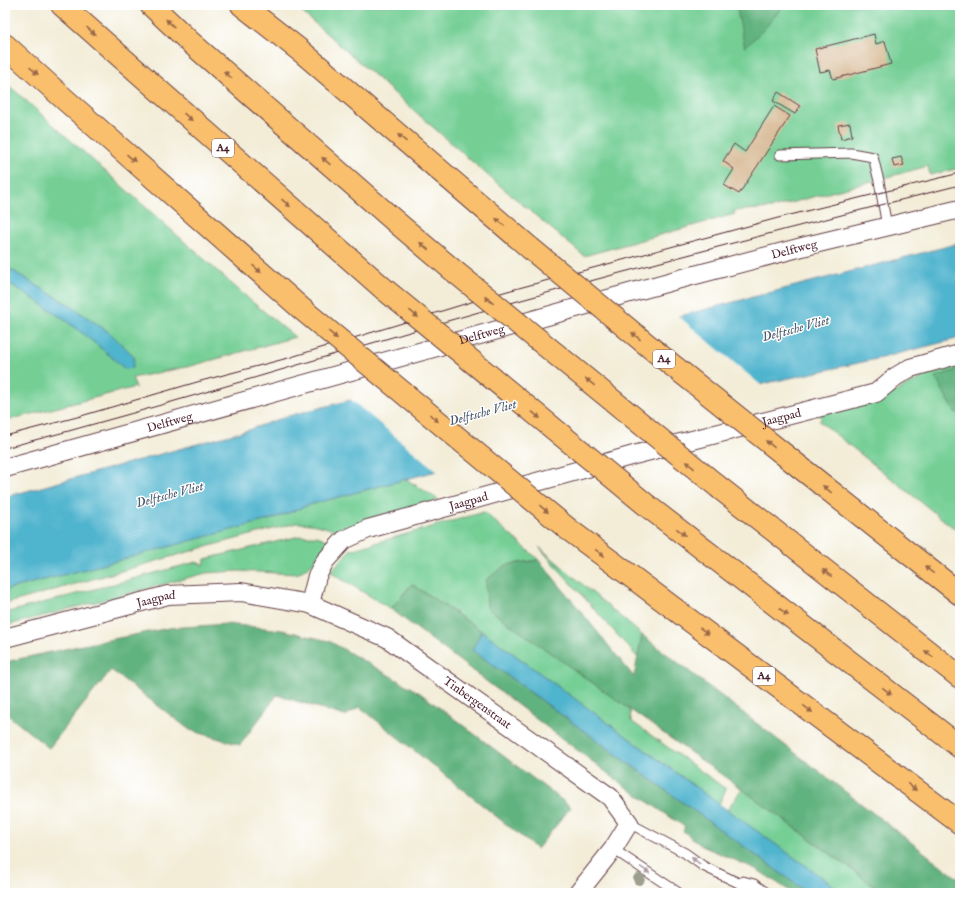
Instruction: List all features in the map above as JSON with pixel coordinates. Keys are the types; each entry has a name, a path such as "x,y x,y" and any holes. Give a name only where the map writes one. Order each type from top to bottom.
{"highway":[{"name":"A4","path":"62,5 384,289 650,508 960,747"},
{"path":"151,5 390,217 454,271 721,489 960,677"},
{"name":"A4","path":"242,5 302,52 530,248 662,357 960,594"},
{"name":"A4","path":"263,5 302,52"},
{"name":"A4","path":"5,45 60,96 303,310 568,529 960,823"}],"street":[{"name":"Delftweg","path":"5,468 676,280 798,248 960,209"},
{"name":"Jaagpad","path":"5,638 168,595 241,592 310,604 317,576 325,561 344,540 368,529 634,455 876,393 895,377 910,368 960,354"},
{"name":"Tinbergenstraat","path":"310,604 387,638 610,797 629,822"},
{"path":"578,893 613,849 629,822"}],"lane":[{"path":"780,155 851,153 873,157 887,227"},
{"path":"629,822 685,853 703,866 747,887 755,893"},
{"path":"613,849 679,893"},
{"path":"715,872 754,884 767,893"}],"green space":[{"path":"294,5 960,5 960,168 930,175 928,166 772,208 733,211 735,214 584,256 492,179"},
{"path":"736,5 784,5 765,28 745,48"},
{"path":"5,82 250,300 295,337 191,366 132,378 136,387 5,421 5,281 67,322 97,344 125,369 110,333 72,307 5,266"},
{"path":"960,365 960,533 819,421 822,419 818,415 863,404 895,392 934,371"},
{"path":"960,369 960,413 955,412 935,377"},
{"path":"406,479 439,500 354,525 342,533 319,526 296,523 5,604 5,590 272,519 309,505"},
{"path":"484,512 539,560 506,565 630,709 631,721 726,789 719,804 482,631 412,584 391,609 330,572 350,550"},
{"path":"300,536 317,536 330,541 312,564 297,574 238,571 206,573 5,626 5,613 196,562 204,565 205,559"},
{"path":"539,547 642,635 638,658"},
{"path":"539,560 634,677 642,635 960,880 960,893 884,893 742,789 487,608 486,580 506,565"},
{"path":"412,584 482,631 472,650 808,893 793,893 756,869 702,846 683,831 685,827 626,787 391,609"},
{"path":"227,624 282,630 329,641 420,693 571,807 537,849 360,707 345,716 277,695 240,745 190,730 111,670 49,748 5,713 5,662 169,628"},
{"path":"742,789 884,893 844,893 727,810"}],"water":[{"name":"Delftsche Vliet","path":"960,243 960,338 881,358 767,383 309,505 272,519 5,590 5,497 248,430 288,416"},
{"path":"5,266 72,307 110,333 134,356 133,368 125,369 97,344 67,322 5,281"},
{"path":"482,631 844,893 808,893 472,650"}],"pier":[{"path":"677,315 762,386 439,473 349,398"}],"building":[{"path":"874,34 876,44 885,41 891,64 833,79 830,70 820,72 815,49"},
{"path":"778,92 800,106 795,114 773,101"},
{"path":"774,106 790,116 739,194 724,185 734,169 723,161 734,144 745,152"},
{"path":"850,123 852,136 841,139 838,125"},
{"path":"901,157 904,165 894,167 892,159"}],"tram line":[{"path":"5,436 288,358 504,292 778,218 960,173"},
{"path":"5,448 131,414 563,288 960,185"}]}
